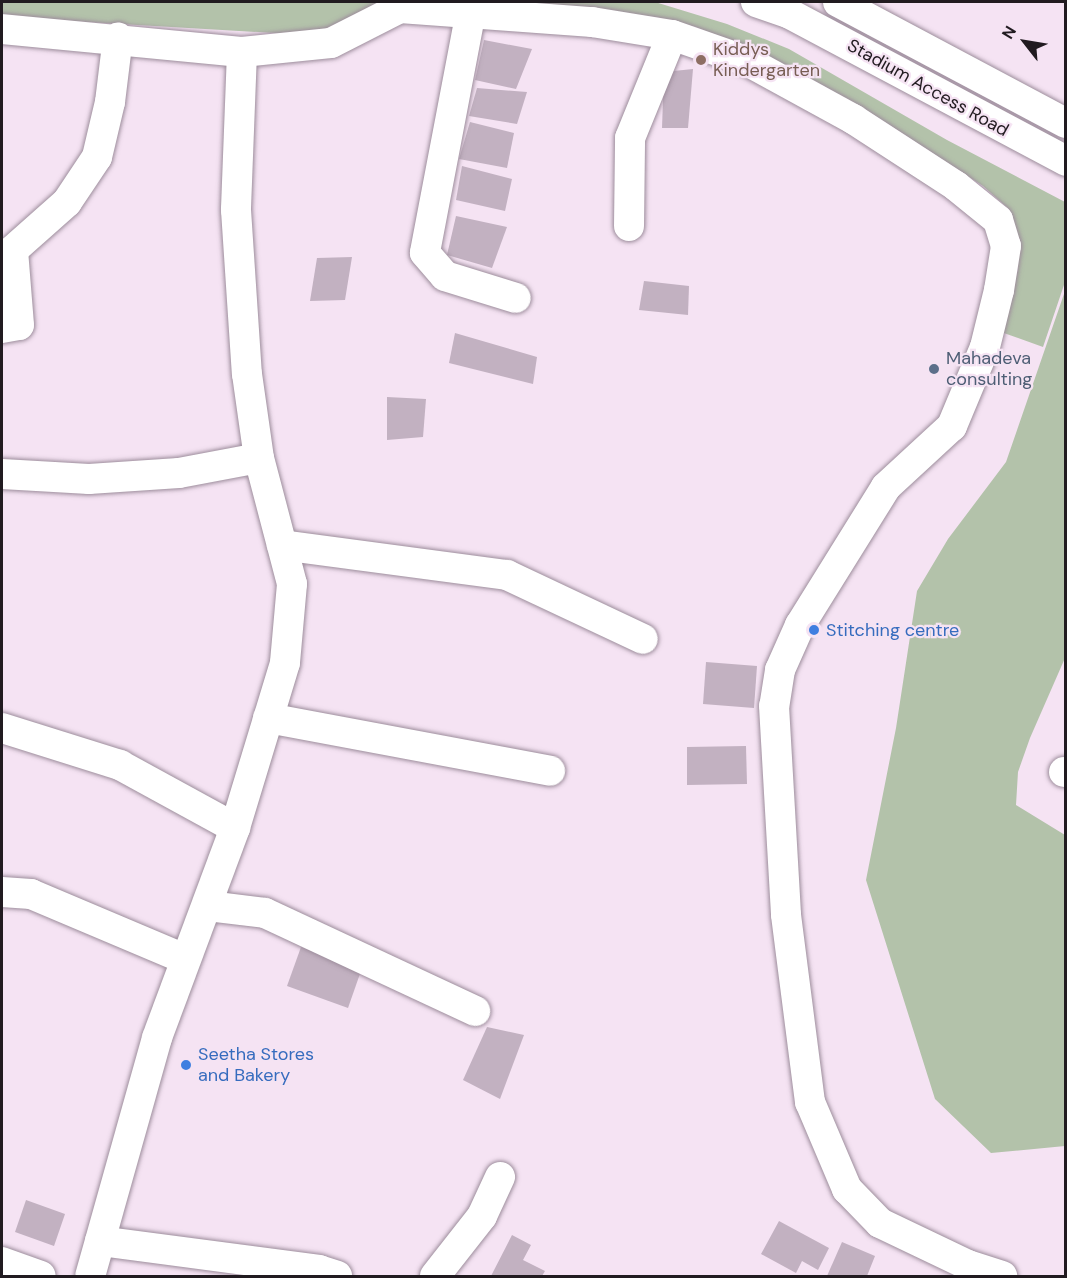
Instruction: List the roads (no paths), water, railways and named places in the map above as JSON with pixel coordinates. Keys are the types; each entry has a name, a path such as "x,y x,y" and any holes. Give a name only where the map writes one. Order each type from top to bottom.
{"street":[{"name":"Stadium Access Road","path":"756,2 800,20 1065,161"},
{"name":"Stadium Access Road","path":"838,2 1065,123"},
{"path":"2,29 242,51 331,43 400,8 471,11 592,22 672,35 749,62 853,119 956,186 998,220 1006,246 985,347 952,426 886,487 800,625 780,670 774,706 786,915 814,1113 847,1189 880,1223 968,1265 1002,1276"},
{"path":"471,11 425,253 445,276 516,298"},
{"path":"628,226 630,138 672,35"},
{"path":"2,328 19,325 13,250 67,202 97,157 110,102 118,38"},
{"path":"90,1276 143,1082 185,959 208,906 235,828 285,663 291,595 282,545 259,458 247,374 236,210 242,51"},
{"path":"2,474 112,477 179,473 259,458"},
{"path":"282,545 507,575 643,639"},
{"path":"268,718 550,771"},
{"path":"2,728 120,765 235,828"},
{"path":"2,892 31,894 185,959"},
{"path":"208,906 265,913 475,1011"},
{"path":"435,1276 482,1216 500,1177"},
{"path":"100,1241 319,1270 337,1276"},
{"path":"2,1262 41,1276"}],"place":[{"name":"Kiddys Kindergarten","path":"701,60"},
{"name":"Mahadeva consulting","path":"934,369"},
{"name":"Stitching centre","path":"814,630"},
{"name":"Seetha Stores and Bakery","path":"186,1065"}]}
